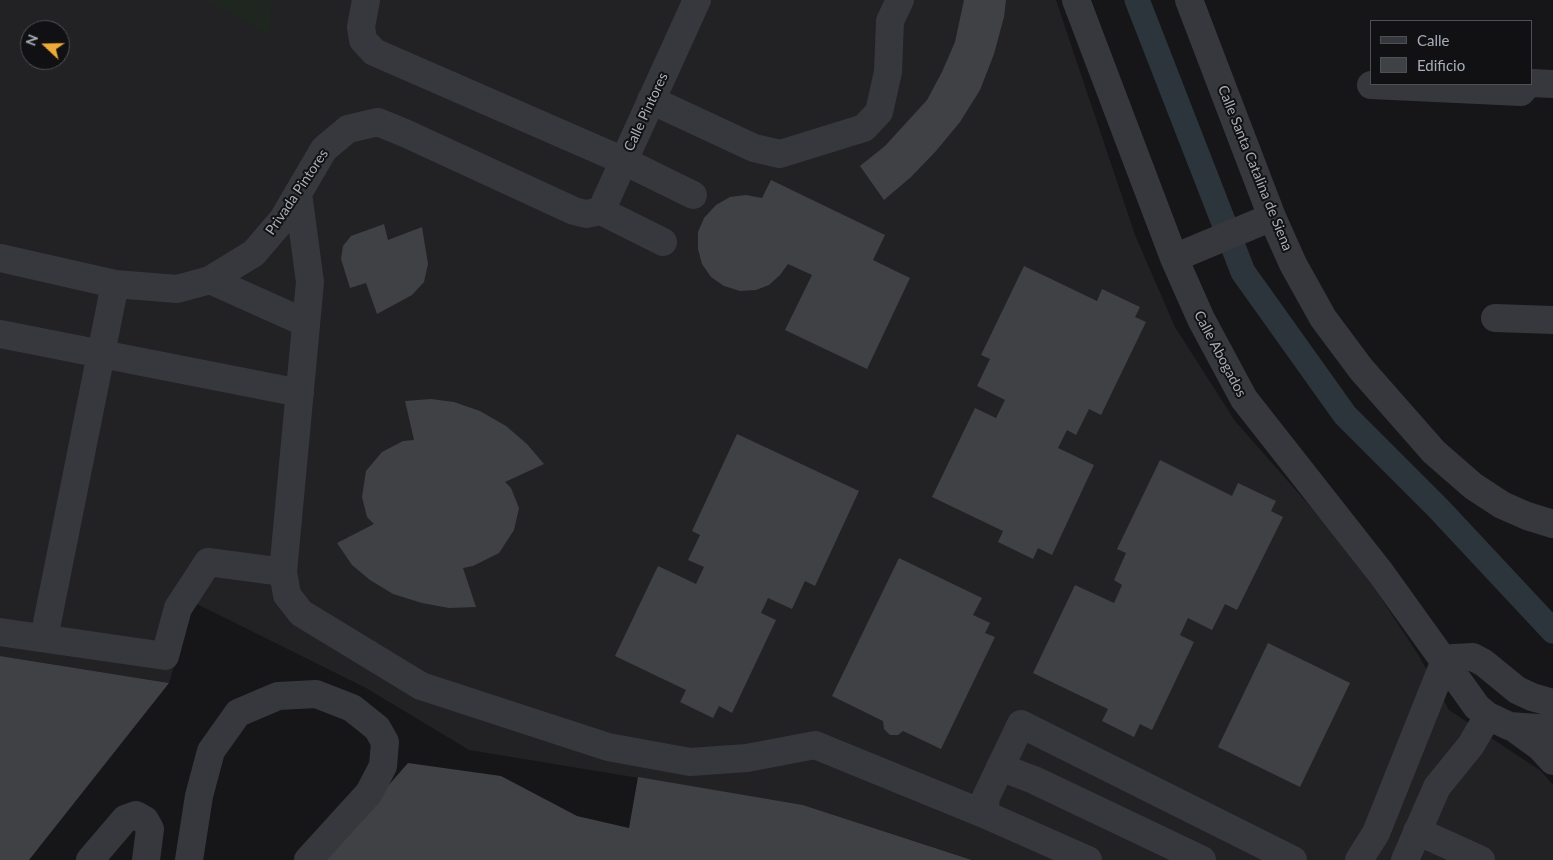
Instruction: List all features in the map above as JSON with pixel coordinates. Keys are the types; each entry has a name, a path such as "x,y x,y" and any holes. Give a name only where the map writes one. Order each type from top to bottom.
{"street":[{"path":"366,0 361,27 363,40 374,52 624,161 693,195"},
{"name":"Calle Pintores","path":"593,212 624,161 698,0"},
{"path":"651,100 754,148 780,154 864,128 879,112 888,72 890,21 900,0"},
{"name":"Calle Abogados","path":"1076,0 1185,254 1201,319 1244,399 1380,572 1467,696 1499,721 1540,747 1553,761"},
{"name":"Calle Santa Catalina de Siena","path":"1189,0 1260,222 1294,264 1323,318 1362,368 1434,452 1473,486 1502,505 1526,516 1553,524"},
{"path":"1533,83 1553,84"},
{"path":"1371,85 1520,92 1527,85"},
{"name":"Privada Pintores","path":"0,258 115,284 177,289 210,280 254,253 282,218 324,149 348,129 378,122 574,211 593,212 663,242"},
{"path":"298,193 310,282 283,572 287,595 301,613 421,686 608,747 690,762 747,758 815,745 984,814 1088,860"},
{"path":"1185,254 1260,222"},
{"path":"210,280 306,323"},
{"path":"44,638 115,284"},
{"path":"1495,318 1553,320"},
{"path":"0,334 300,393"},
{"path":"0,632 165,656 178,608 208,562 283,572"},
{"path":"1359,860 1376,833 1444,664 1453,658 1473,657 1484,663 1517,690 1553,703"},
{"path":"189,860 199,796 211,751 238,713 278,696 316,694 352,708 377,728 386,742 383,766 369,793 308,860"},
{"path":"1405,860 1437,787 1470,745 1499,721 1553,729"},
{"path":"984,814 986,797 1021,724 1293,860"},
{"path":"1000,767 1034,780 1202,860"},
{"path":"1401,770 1424,784 1437,787"},
{"path":"90,860 125,819 136,815 145,820 150,829 146,860"},
{"path":"1417,831 1466,857"}],"shaded area":[{"path":"0,0 1056,0 1135,235 1175,327 1235,421 1352,554 1419,656 1449,710 1541,771 1553,785 1553,860 973,860 803,805 469,750 366,688 193,602 169,683 0,656"},
{"path":"206,0 272,0 269,35"}],"building":[{"path":"964,0 1006,0 1004,17 994,54 980,90 960,122 936,151 911,177 884,200 860,166 885,146 927,100 955,42"},
{"path":"771,180 885,235 873,260 910,278 867,369 785,330 812,275 788,264 769,285 756,290 740,291 724,286 711,277 702,264 698,249 698,232 704,218 716,205 730,197 746,195 762,198"},
{"path":"384,224 388,240 422,227 428,264 424,282 412,295 377,314 366,283 350,288 341,259 343,246 351,236"},
{"path":"1024,266 1097,301 1102,289 1140,307 1135,317 1146,322 1101,415 1089,409 1076,435 1067,430 1058,448 1094,465 1052,555 1038,548 1033,559 998,542 1003,531 932,497 975,408 996,418 1005,400 977,386 990,359 981,355"},
{"path":"431,399 454,402 480,411 506,426 527,444 544,464 505,482 511,488 519,508 514,530 499,553 473,566 463,568 476,607 449,608 422,603 393,594 370,580 352,565 337,543 374,524 367,517 362,497 366,471 382,452 403,441 414,440 405,401"},
{"path":"737,434 859,491 815,586 805,581 792,609 768,598 761,613 776,620 732,713 719,706 713,718 680,702 686,690 615,656 658,566 696,584 704,567 688,560 700,535 692,531"},
{"path":"1160,460 1232,496 1238,483 1276,501 1271,511 1283,517 1237,610 1225,604 1212,630 1188,618 1180,635 1194,642 1152,730 1140,724 1134,737 1102,721 1108,709 1033,673 1075,585 1114,603 1122,585 1114,580 1126,553 1117,549"},
{"path":"899,558 982,598 973,615 990,623 985,633 995,637 941,749 903,731 898,735 890,735 884,729 883,721 832,696"},
{"path":"1268,643 1350,683 1300,787 1218,747"},
{"path":"0,656 169,683 29,860 0,860"},
{"path":"408,763 501,776 577,816 629,828 638,777 803,805 972,860 323,860"}],"waterway":[{"path":"1137,0 1243,272 1345,415 1438,508 1553,631"}]}
